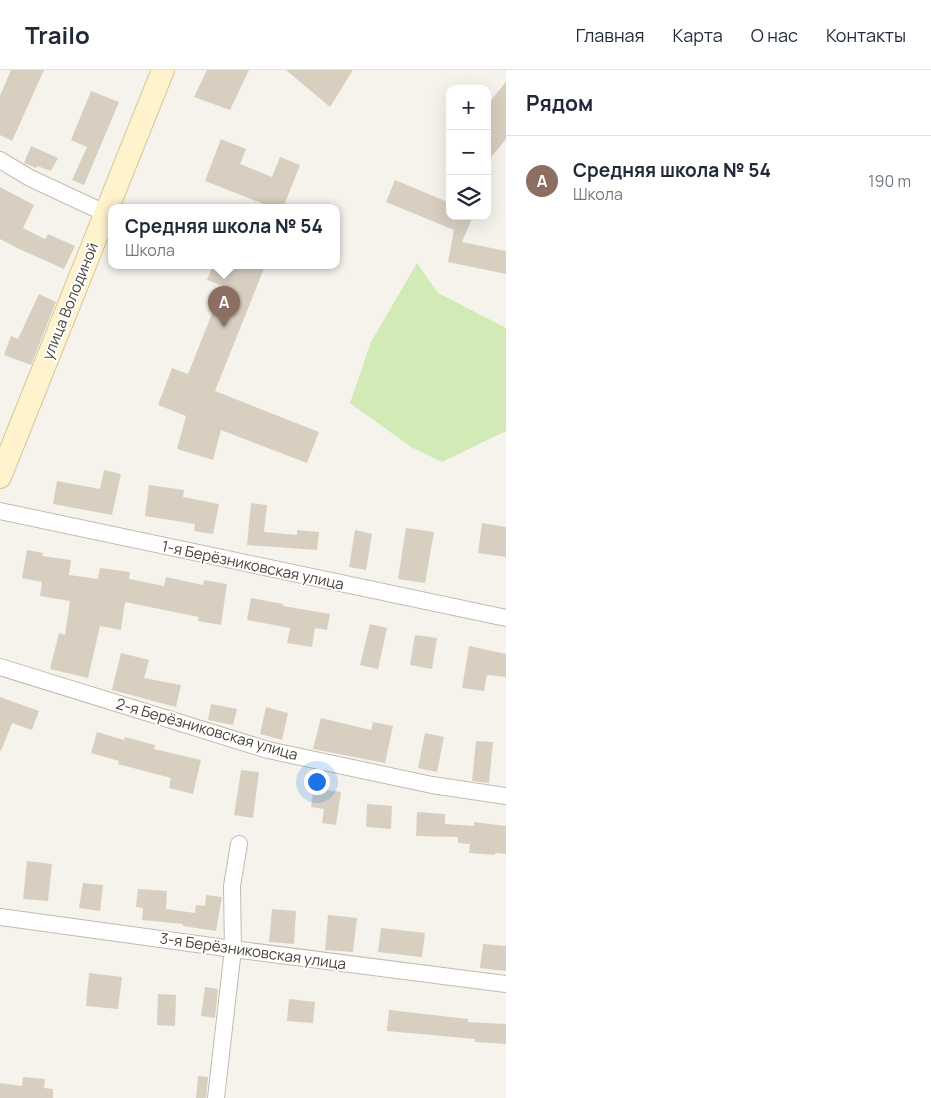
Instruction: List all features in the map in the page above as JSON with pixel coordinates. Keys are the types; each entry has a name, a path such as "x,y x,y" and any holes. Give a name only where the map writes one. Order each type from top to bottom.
{"street":[{"name":"улица Володиной","path":"109,204 163,70"},
{"path":"0,160 30,178 105,214"},
{"name":"улица Володиной","path":"0,476 108,207"},
{"name":"1-я Берёзниковская улица","path":"0,511 506,618"},
{"name":"2-я Берёзниковская улица","path":"0,667 268,750 432,785 506,796"},
{"path":"216,1098 233,949 232,886 239,844"},
{"name":"3-я Берёзниковская улица","path":"0,917 506,984"}],"green space":[{"path":"417,263 438,293 506,328 506,431 442,462 411,447 350,403 371,342"}],"building":[{"path":"11,70 44,70 12,141 0,135 0,96"},
{"path":"207,70 249,70 230,110 194,97"},
{"path":"286,70 353,70 330,107"},
{"path":"506,82 506,139 491,157 491,130 491,100"},
{"path":"91,91 119,102 84,185 72,180 87,147 71,140"},
{"path":"221,139 246,149 240,164 272,177 280,157 300,165 285,204 264,204 205,181"},
{"path":"31,146 58,158 51,171 24,163"},
{"path":"395,180 446,201 446,220 471,220 462,242 506,251 506,274 448,262 454,230 386,202"},
{"path":"0,187 34,205 23,228 45,239 48,234 75,246 64,269 0,239"},
{"path":"212,269 264,269 215,391 319,432 307,463 221,430 213,460 177,449 186,416 158,405 172,368 188,374 223,286 207,280"},
{"path":"39,294 56,302 31,365 4,355 11,336 18,339"},
{"path":"104,470 121,474 112,515 53,504 57,481 100,489"},
{"path":"149,485 184,490 183,497 219,504 213,534 194,531 195,524 145,516"},
{"path":"251,503 267,505 264,532 297,535 297,530 319,532 317,550 247,545"},
{"path":"482,523 506,527 506,557 478,553"},
{"path":"406,528 434,532 425,583 398,579"},
{"path":"355,530 372,534 366,570 349,567"},
{"path":"27,550 43,553 42,556 71,560 69,575 98,579 100,568 130,572 129,579 164,586 166,577 203,585 204,580 227,584 221,625 198,621 199,617 125,602 121,630 100,626 88,678 50,669 59,633 65,635 70,601 40,596 42,582 22,578"},
{"path":"251,598 330,614 327,630 315,628 312,647 287,643 290,628 247,620"},
{"path":"370,624 387,628 378,669 360,665"},
{"path":"415,635 437,638 432,669 410,665"},
{"path":"469,646 506,654 506,677 487,675 484,691 462,688"},
{"path":"121,653 149,660 144,678 181,685 176,707 112,690"},
{"path":"0,697 39,711 32,730 12,723 1,751 0,750"},
{"path":"211,704 237,709 233,725 208,720"},
{"path":"266,707 288,713 282,740 260,734"},
{"path":"321,718 371,730 373,722 393,726 385,763 313,749"},
{"path":"97,732 124,740 125,737 155,745 154,749 201,760 193,794 169,788 171,778 118,764 119,761 91,753"},
{"path":"425,733 444,737 437,772 418,768"},
{"path":"476,741 493,742 489,783 472,781"},
{"path":"241,770 259,772 253,818 234,815"},
{"path":"314,788 341,792 336,825 322,823 324,809 311,807"},
{"path":"367,804 392,806 391,829 366,827"},
{"path":"417,812 445,814 445,824 474,826 474,822 506,826 506,854 469,853 470,844 458,843 458,837 416,836"},
{"path":"27,861 52,864 48,901 23,899"},
{"path":"83,883 103,885 100,911 79,908"},
{"path":"138,889 167,891 166,909 195,913 196,905 205,906 206,895 222,897 216,931 183,926 183,924 142,920 143,908 136,907"},
{"path":"272,909 296,911 294,944 269,942"},
{"path":"328,915 357,918 353,952 325,950"},
{"path":"381,928 425,933 422,957 378,952"},
{"path":"483,944 506,946 506,971 480,968"},
{"path":"89,973 122,977 118,1009 86,1006"},
{"path":"205,987 218,989 215,1018 201,1016"},
{"path":"158,994 176,995 175,1026 157,1025"},
{"path":"289,999 315,1002 313,1023 287,1021"},
{"path":"389,1010 468,1019 468,1022 506,1024 506,1044 475,1042 475,1039 387,1031"},
{"path":"198,1076 208,1077 206,1098 196,1098"},
{"path":"23,1077 45,1079 44,1088 53,1089 53,1098 0,1098 0,1083 22,1086"}],"place":[{"name":"Средняя школа № 54","path":"224,327"}]}
